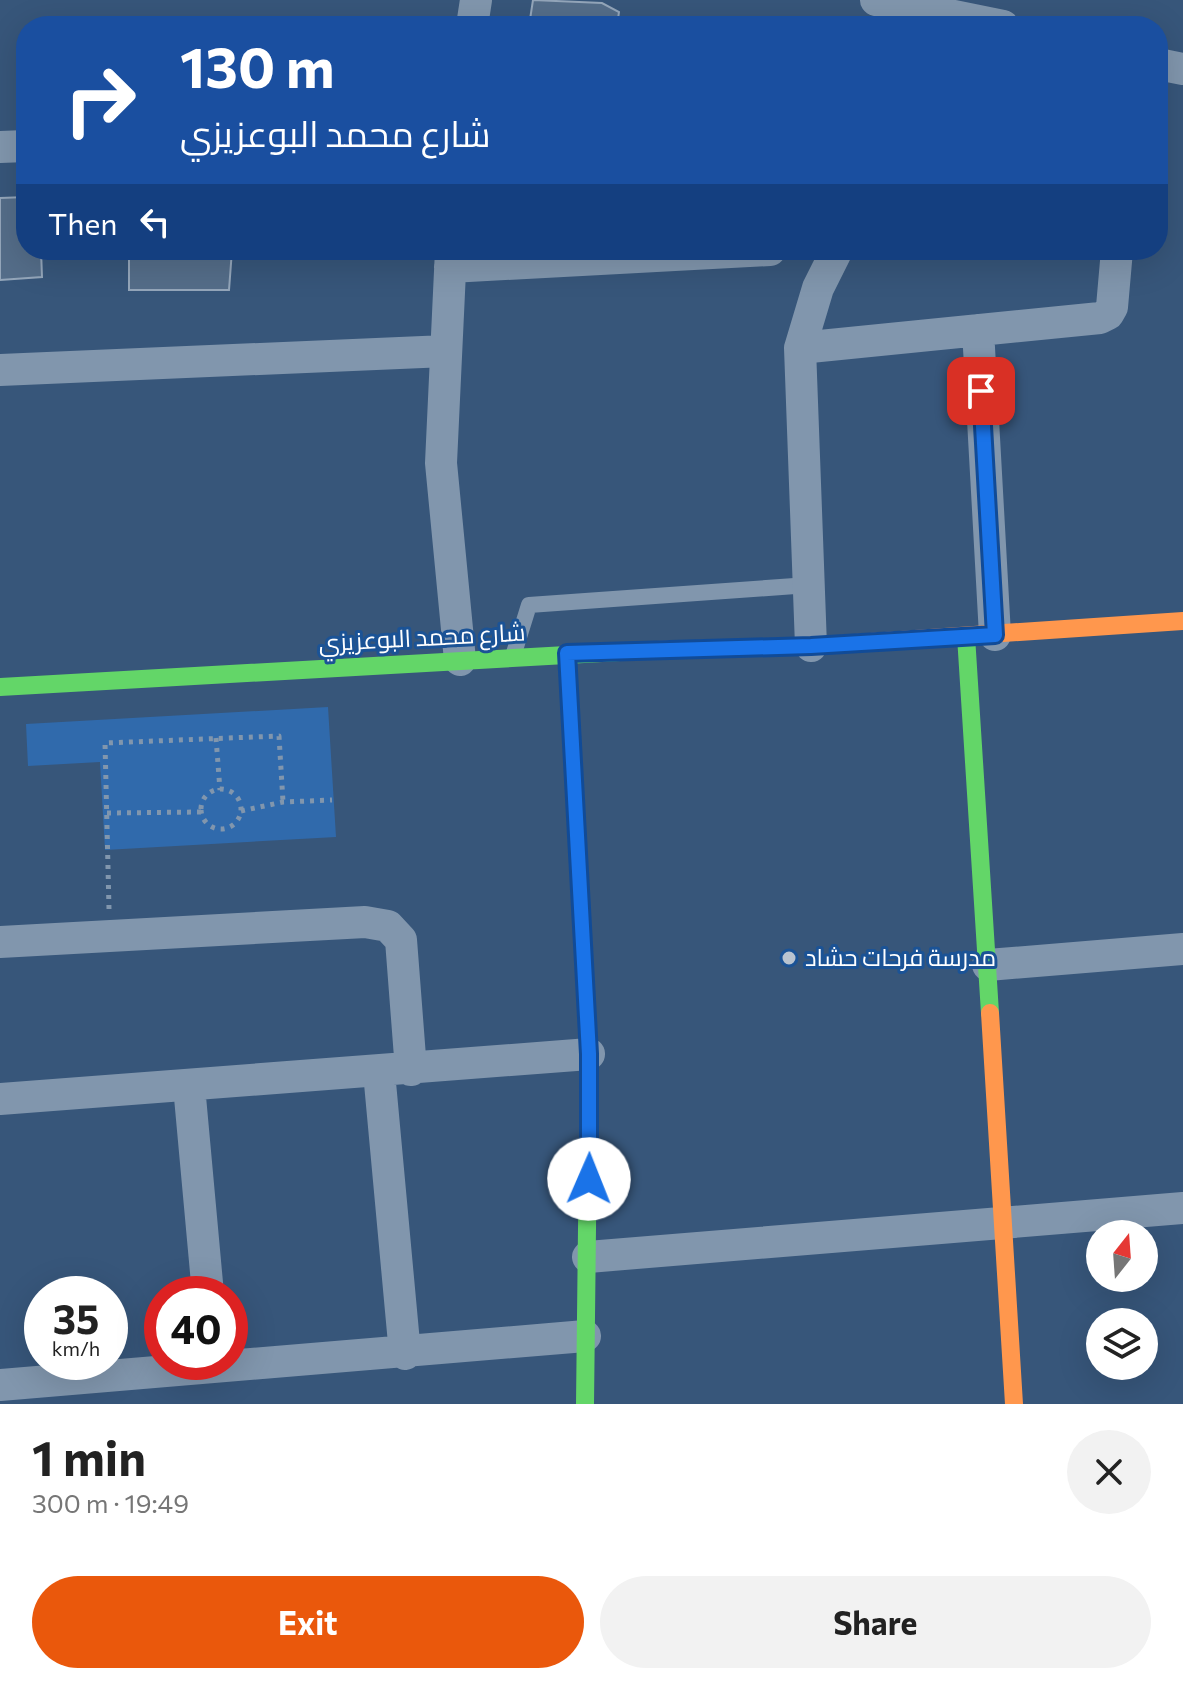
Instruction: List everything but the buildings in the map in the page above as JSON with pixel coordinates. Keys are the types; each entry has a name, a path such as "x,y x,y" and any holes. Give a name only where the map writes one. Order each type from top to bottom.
{"street":[{"path":"889,10 958,7 979,16"},
{"path":"450,260 441,463 460,660"},
{"path":"811,646 800,348 818,288 832,260"},
{"path":"800,348 1108,314 1114,294 1116,260"},
{"path":"978,330 980,636 988,965 1014,1404"},
{"path":"0,370 446,351"},
{"name":"شارع محمد البوعزيزي","path":"0,687 567,653 811,646 1183,621"},
{"path":"567,653 589,1054 585,1404"},
{"path":"0,942 365,922 388,926 401,940 395,1071 405,1354"},
{"path":"988,965 1183,949"},
{"path":"0,1099 589,1054"},
{"path":"189,1086 206,1276"},
{"path":"588,1257 1183,1208"},
{"path":"248,1363 405,1354 585,1336"},
{"path":"0,1375 0,1385 144,1372"}],"lane":[{"path":"513,658 529,605 809,585"}],"path":[{"path":"110,938 105,743 279,736 283,802"},
{"path":"216,738 220,790"},
{"path":"241,811 236,796 220,790 207,795 201,812 207,824 218,829 233,825 241,811 283,802 332,800"},
{"path":"107,813 201,812"}],"shaded area":[{"path":"328,707 336,837 105,850 100,762 28,766 26,724"}],"traffic: fast":[{"path":"966,636 990,1013"},
{"path":"0,687 656,650"},
{"path":"585,982 589,1054 585,1404"}],"traffic: slow":[{"path":"656,650 811,646 1183,621"},
{"path":"567,653 585,982"},
{"path":"990,1013 1014,1404"}],"place":[{"name":"مدرسة فرحات حشاد","path":"789,958"}],"route":[{"path":"589,1179 589,1054 567,653 811,646 995,635 981,391"}]}
